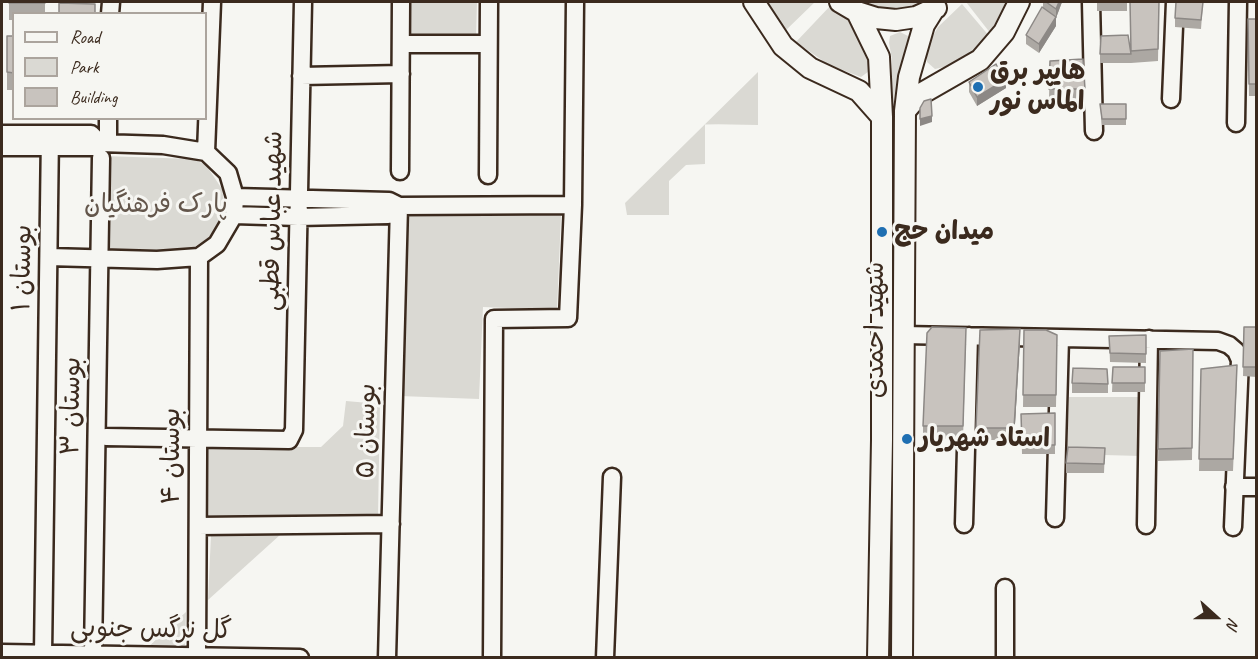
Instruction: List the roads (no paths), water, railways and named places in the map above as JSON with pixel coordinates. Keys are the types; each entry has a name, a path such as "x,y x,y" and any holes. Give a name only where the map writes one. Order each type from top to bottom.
{"main road":[{"path":"754,2 783,46 810,68 859,91 882,117"},
{"path":"840,2 857,12 876,18 896,20 916,17 940,5"},
{"path":"905,111 919,95 980,60 1004,32 1019,2"},
{"name":"شهید احمدی","path":"902,657 905,111 916,51 924,25 940,5"},
{"name":"شهید احمدی","path":"857,12 879,57 882,117 882,440 878,657"},
{"path":"879,57 885,33 895,27 908,30 916,51"}],"street":[{"path":"206,153 212,2"},
{"name":"شهید عباس قطبی","path":"198,438 289,440 294,430 303,2"},
{"path":"400,171 401,2"},
{"path":"488,175 489,2"},
{"path":"492,657 494,319 568,318 573,205 575,2"},
{"path":"1091,2 1094,131"},
{"path":"1171,99 1174,2"},
{"path":"1236,123 1238,2"},
{"path":"401,44 488,44"},
{"path":"301,76 400,74"},
{"name":"بوستان ۳","path":"99,655 106,436 106,259 103,148 108,120"},
{"path":"2,134 103,148 163,145 206,153 228,173 235,197 234,215 217,244 199,256 165,260 49,257"},
{"path":"2,147 50,141"},
{"name":"بوستان ۱","path":"43,654 50,141"},
{"path":"235,197 389,201 399,206 573,205"},
{"path":"234,215 298,217 388,215 399,206"},
{"name":"بوستان ۵","path":"387,657 399,206"},
{"name":"بوستان ۴","path":"197,656 199,256"},
{"name":"بوستان ۳","path":"99,655 106,259"},
{"path":"903,335 1218,341 1236,351 1240,360 1233,527"},
{"path":"964,524 969,336"},
{"path":"1055,518 1060,338"},
{"path":"1146,525 1149,339"},
{"path":"106,436 198,438"},
{"path":"605,657 612,477"},
{"path":"1234,487 1257,487"},
{"path":"198,526 391,524"},
{"path":"1005,588 1005,657"},
{"name":"گل نرگس جنوبی","path":"2,653 300,657"}],"place":[{"name":"هایپر برق الماس نور","path":"978,87"},
{"name":"میدان حج","path":"882,232"},
{"name":"استاد شهریار","path":"907,439"}],"park label":[{"name":"پارک فرهنگیان","path":"156,205"}]}
